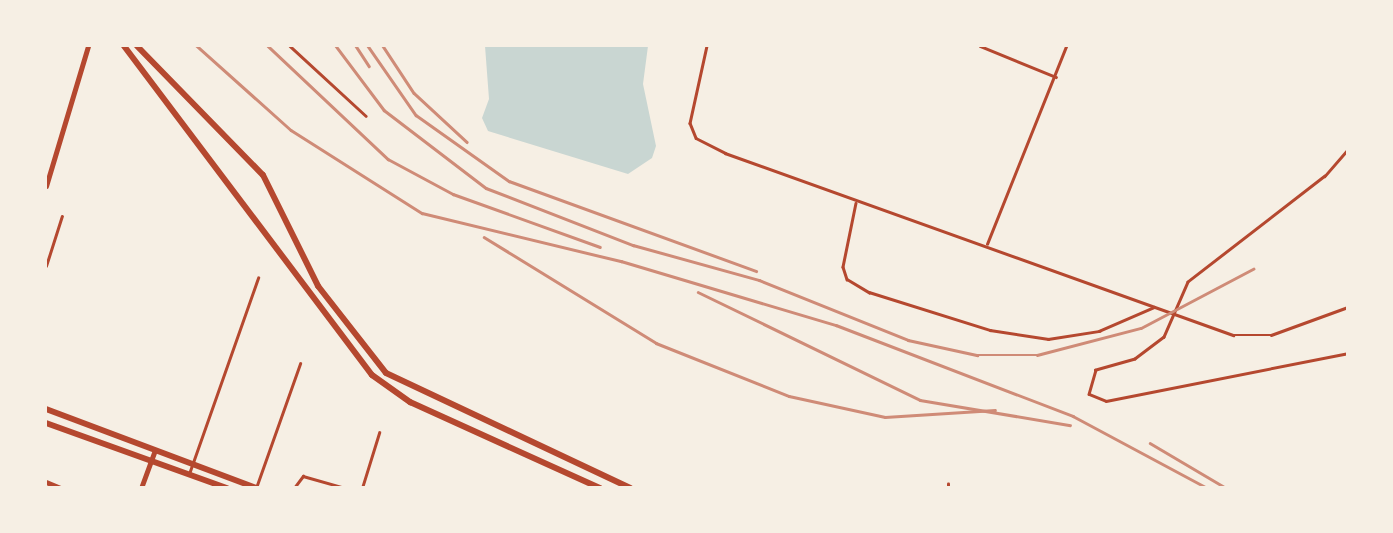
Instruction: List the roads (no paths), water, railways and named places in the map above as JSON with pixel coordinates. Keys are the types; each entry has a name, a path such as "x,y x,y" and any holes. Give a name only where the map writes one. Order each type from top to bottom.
{"street":[{"path":"46,186 88,46"},
{"path":"124,46 365,368 410,402 600,488"},
{"path":"137,46 263,175 325,295 386,373 630,488"},
{"path":"410,402 414,388"},
{"path":"46,409 256,488"},
{"path":"46,423 227,488"},
{"path":"141,488 155,450"},
{"path":"46,482 60,488"}],"lane":[{"path":"290,46 366,116"},
{"path":"707,46 690,123 696,138 856,203 987,244 1154,307 1173,318 1259,338 1348,307"},
{"path":"980,46 1056,77"},
{"path":"987,244 1056,77 1066,46"},
{"path":"1348,150 1325,176 1188,282 1173,318 1148,351 1096,370 1088,384 1093,400 1348,353"},
{"path":"856,203 843,267 847,279 869,292 990,330 1048,339 1098,331 1154,307"},
{"path":"46,266 62,216"},
{"path":"189,474 258,278"},
{"path":"256,488 300,364"},
{"path":"362,488 379,433"},
{"path":"294,488 303,476 345,488"}],"railway":[{"path":"197,46 291,130 422,213 621,261 836,325 1073,416 1207,488"},
{"path":"268,46 388,159 453,194 600,247"},
{"path":"336,46 384,110 486,188 633,245 759,280 908,340 977,355 1037,355 1141,328 1253,269"},
{"path":"356,46 369,66"},
{"path":"368,46 416,115 509,181 756,271"},
{"path":"383,46 414,93 467,142"},
{"path":"484,237 656,343 789,396 885,417 995,410"},
{"path":"698,292 920,400 1070,425"},
{"path":"1150,443 1226,488"}]}
